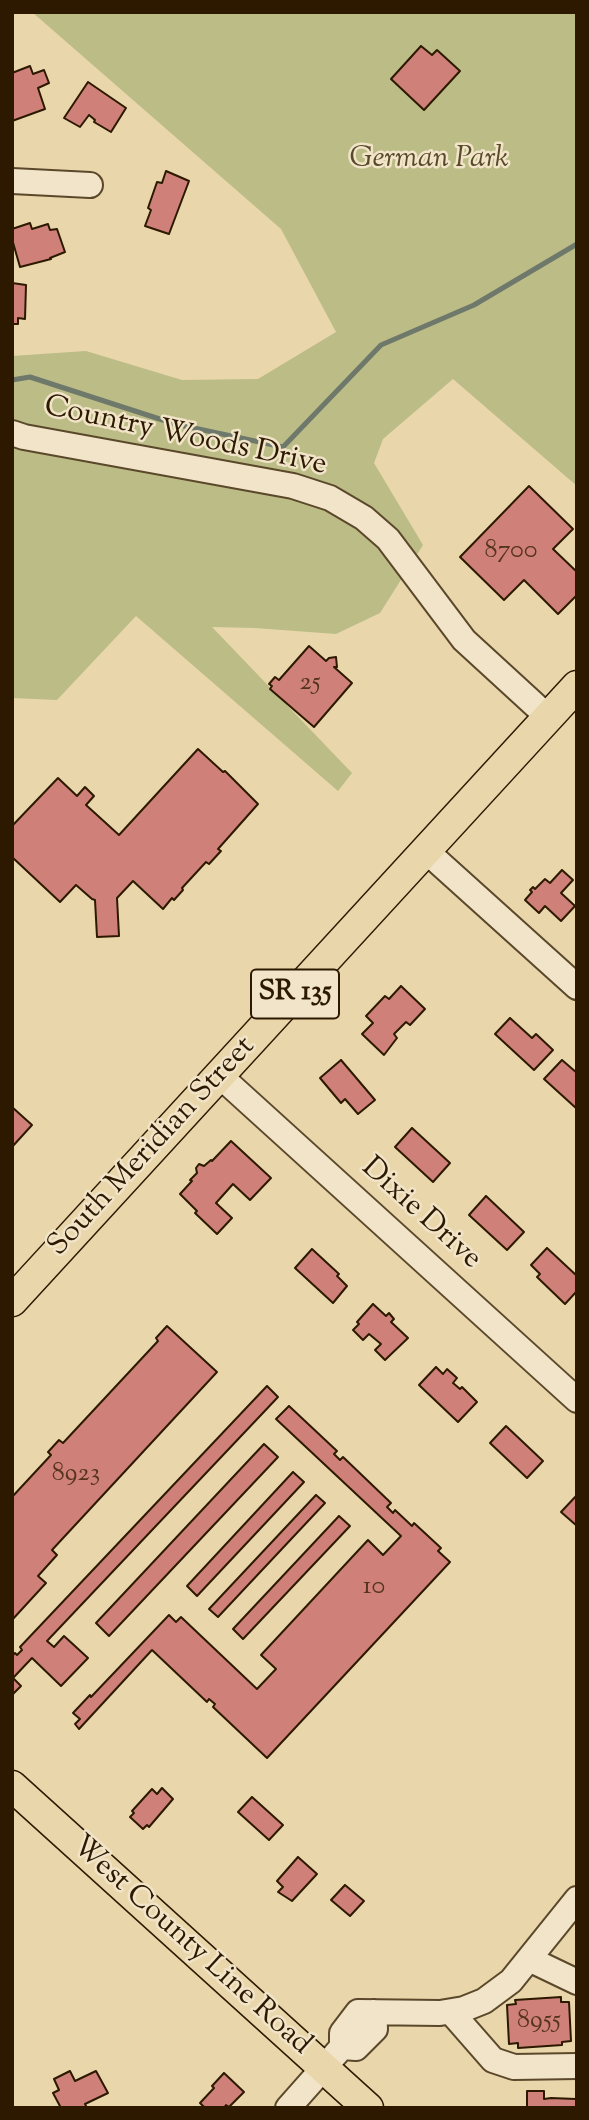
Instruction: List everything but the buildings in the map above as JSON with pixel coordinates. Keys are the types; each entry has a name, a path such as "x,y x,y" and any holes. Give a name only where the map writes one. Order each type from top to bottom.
{"main road":[{"name":"South Meridian Street","path":"12,1301 577,686"},
{"name":"West County Line Road","path":"12,1786 332,2057 368,2108"}],"street":[{"path":"12,181 90,185"},
{"name":"Country Woods Drive","path":"12,433 293,486 330,498 364,518 388,539 464,640 548,717"},
{"path":"425,850 577,987"},
{"name":"Dixie Drive","path":"220,1076 577,1400"},
{"path":"288,2108 332,2057 342,2033 358,2012 451,2012 475,2005 494,1995 511,1981 577,1899"},
{"path":"528,1959 577,1982"},
{"path":"451,2012 493,2060 514,2067 577,2066"}],"green space":[{"name":"German Park","path":"32,12 577,12 577,486 453,379 383,439 374,463 423,545 380,613 336,634 212,627 352,773 338,791 136,616 57,700 12,698 12,356 86,351 182,380 258,379 336,332 281,229"}],"waterway":[{"path":"12,380 30,377 175,424 283,447 381,345 474,305 577,244"}]}
